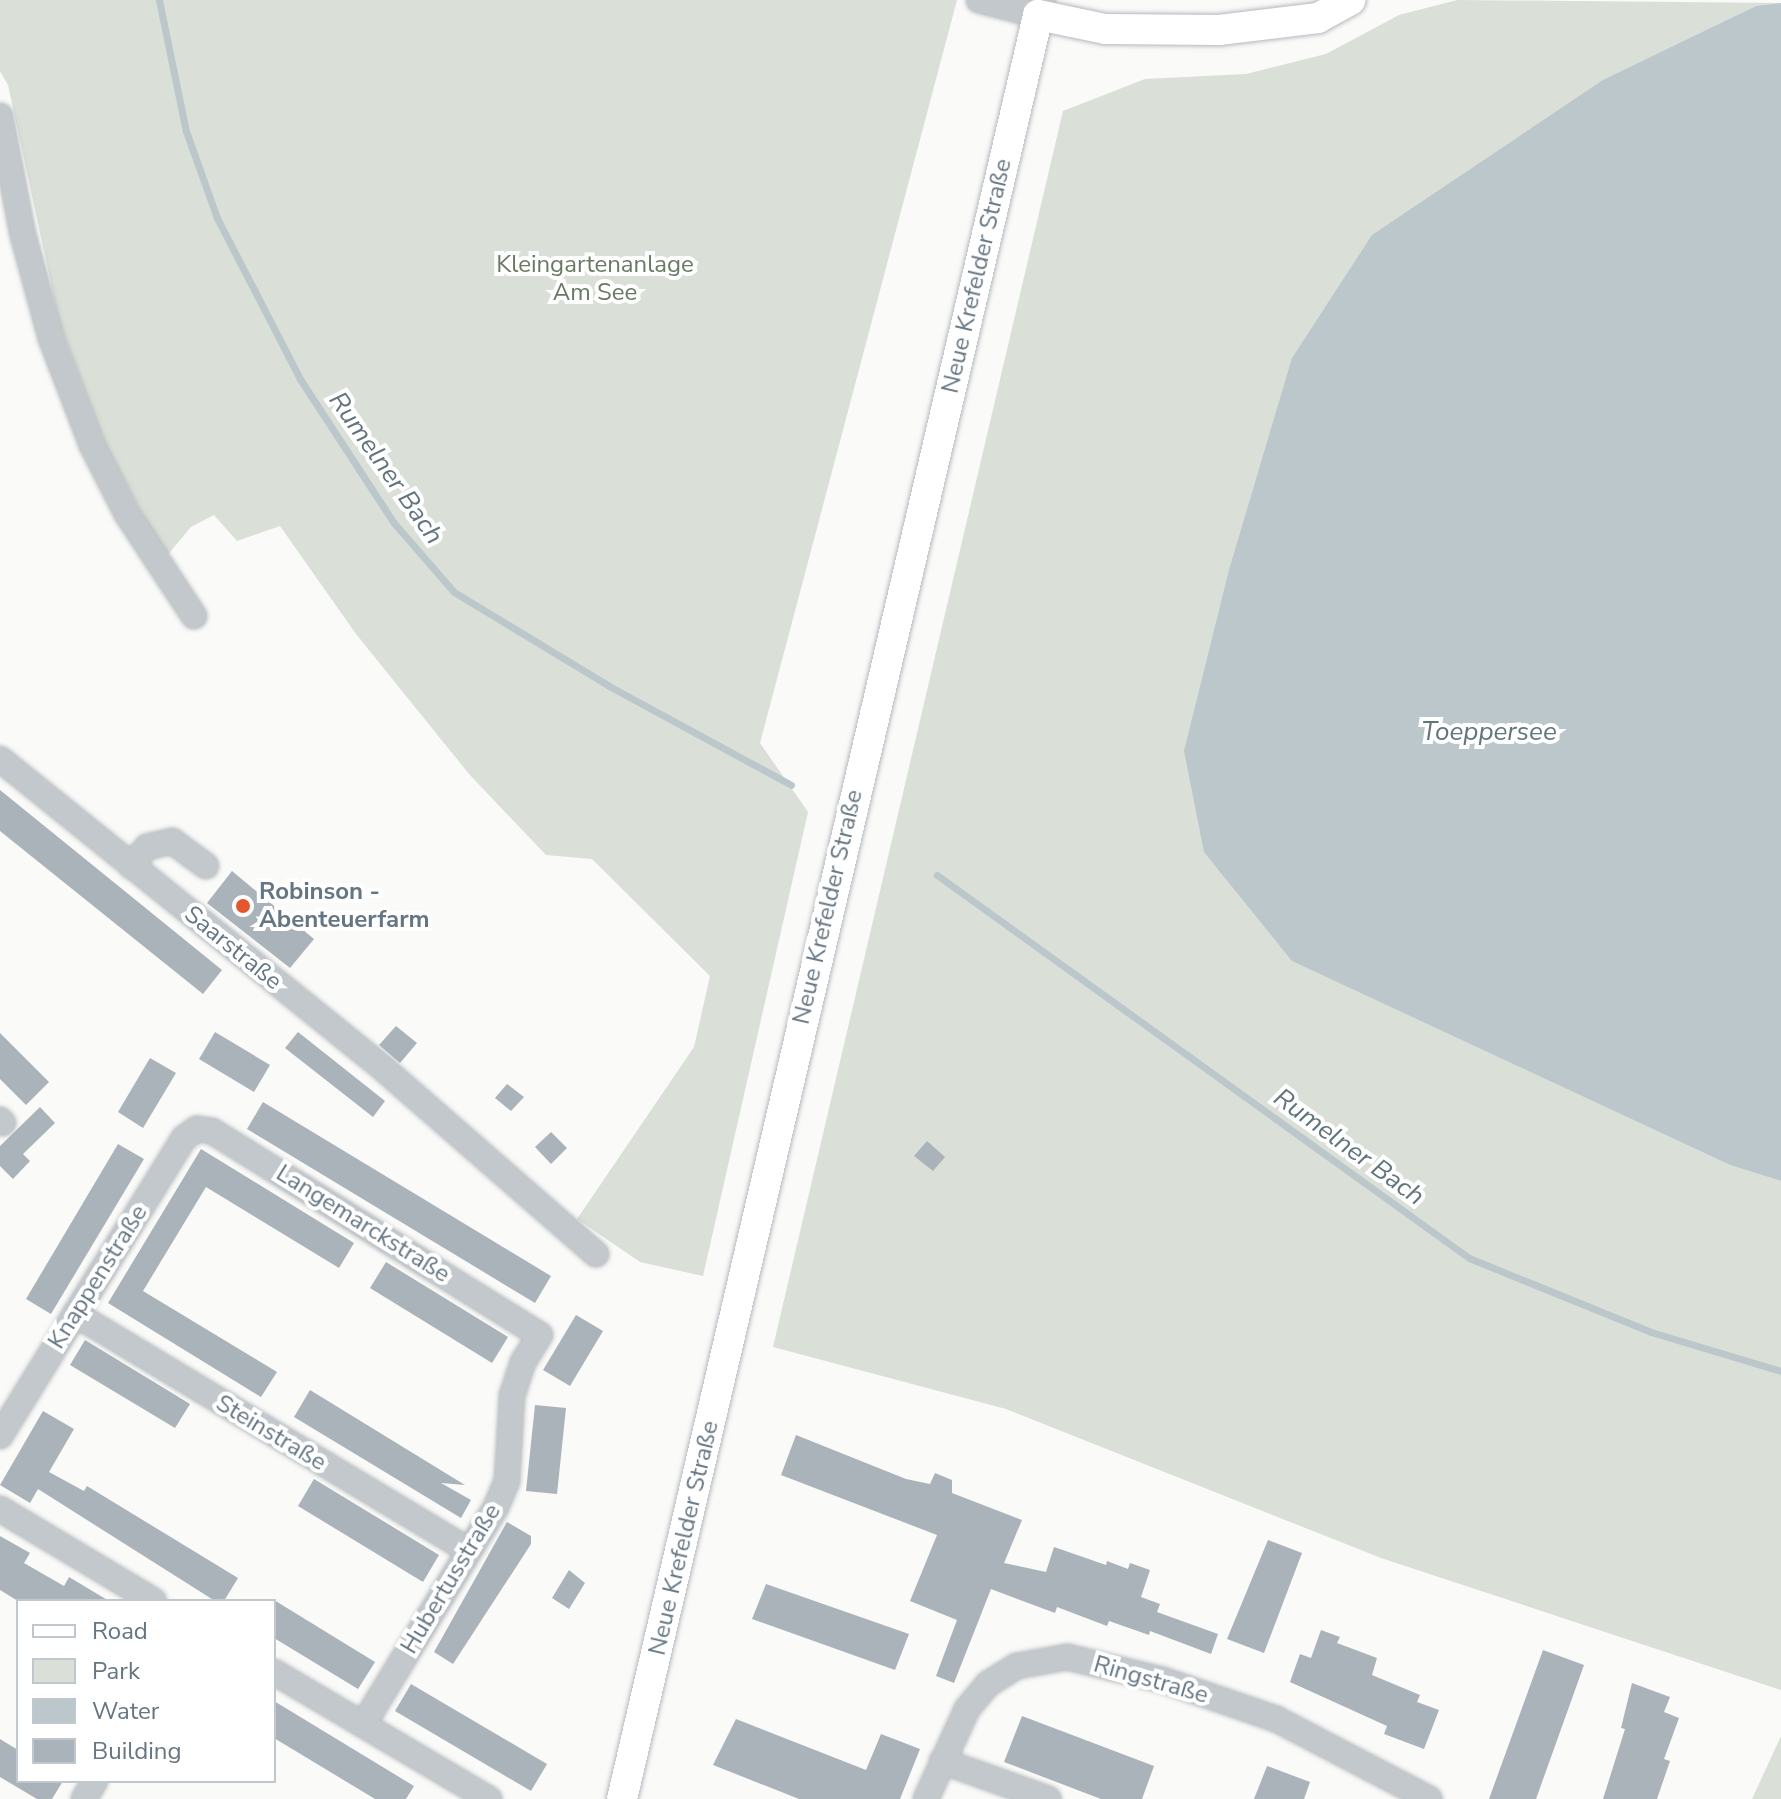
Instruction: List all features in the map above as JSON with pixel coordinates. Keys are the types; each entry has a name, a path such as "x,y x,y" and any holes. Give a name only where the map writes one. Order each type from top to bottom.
{"main road":[{"path":"1040,8 1105,29 1219,30 1318,18 1350,0"},
{"name":"Neue Krefelder Straße","path":"622,1799 1040,8"}],"street":[{"path":"979,0 1040,8"},
{"path":"0,116 23,235 51,338 92,445 134,526 194,616"},
{"name":"Saarstraße","path":"0,759 464,1139 596,1254"},
{"path":"131,866 147,847 172,841 206,866"},
{"name":"Langemarckstraße","path":"184,1138 197,1129 212,1131 540,1335"},
{"name":"Knappenstraße","path":"4,1421 75,1314 184,1138"},
{"name":"Steinstraße","path":"75,1314 468,1550"},
{"name":"Hubertusstraße","path":"363,1725 507,1481 512,1395 523,1362 540,1335"},
{"path":"0,1509 151,1599"},
{"name":"Ringstraße","path":"926,1799 967,1709 988,1684 1017,1666 1067,1657 1163,1680 1276,1719 1429,1799"},
{"path":"276,1673 489,1799"},
{"path":"942,1761 1048,1799"}],"green space":[{"name":"Kleingartenanlage Am See","path":"0,0 957,0 760,743 808,812 703,1276 640,1262 577,1219 694,1047 710,976 592,859 546,855 469,774 356,634 280,526 237,541 214,515 191,527 165,558 105,444 60,325 8,85 0,71"},
{"path":"1457,0 1781,3 1756,6 1603,81 1293,961 1730,1165 1781,1181 1781,1690 1381,1558 1006,1409 773,1347 1063,111 1145,79 1246,74 1326,54 1399,15"},
{"path":"1781,1736 1781,1799 1752,1799"}],"water":[{"name":"Toeppersee","path":"1781,3 1781,1181 1730,1165 1292,961 1204,852 1184,751 1229,570 1292,358 1372,235 1603,80 1756,6"}],"building":[{"path":"0,790 222,970 203,994 0,831"},
{"path":"232,871 314,939 290,968 207,903"},
{"path":"396,1026 417,1043 400,1063 379,1045"},
{"path":"215,1032 270,1065 254,1092 199,1059"},
{"path":"298,1032 385,1101 373,1117 285,1048"},
{"path":"0,1033 49,1082 26,1105 0,1079"},
{"path":"150,1058 176,1073 143,1128 118,1112"},
{"path":"507,1084 524,1097 511,1111 495,1098"},
{"path":"263,1102 551,1276 535,1303 247,1129"},
{"path":"40,1107 55,1123 23,1154 30,1161 13,1179 0,1166 0,1146"},
{"path":"551,1132 567,1148 551,1164 535,1147"},
{"path":"927,1141 945,1157 933,1171 914,1156"},
{"path":"118,1144 144,1159 51,1314 26,1299"},
{"path":"201,1149 354,1243 339,1268 206,1187 143,1291 277,1372 261,1397 108,1303"},
{"path":"386,1262 508,1337 492,1363 370,1288"},
{"path":"576,1315 603,1331 570,1386 543,1370"},
{"path":"85,1340 190,1404 175,1428 70,1365"},
{"path":"310,1390 465,1485 441,1483 471,1500 461,1518 294,1417"},
{"path":"535,1405 566,1408 557,1494 526,1491"},
{"path":"43,1411 74,1429 49,1472 84,1491 87,1486 238,1578 225,1599 212,1599 38,1489 30,1503 0,1485"},
{"path":"796,1435 906,1479 930,1484 935,1473 952,1480 952,1493 1022,1520 1004,1563 1046,1572 1054,1547 1106,1565 1107,1561 1128,1569 1130,1563 1150,1570 1141,1597 1160,1604 1157,1612 1218,1634 1211,1654 1150,1631 1149,1635 1109,1621 1107,1626 1057,1607 1055,1613 991,1589 954,1683 936,1676 957,1620 910,1601 937,1535 781,1475"},
{"path":"314,1479 439,1555 423,1582 298,1506"},
{"path":"507,1522 531,1536 531,1544 453,1664 434,1652"},
{"path":"0,1536 30,1553 24,1563 64,1586 69,1577 106,1599 16,1600 0,1590"},
{"path":"1268,1540 1302,1553 1264,1653 1227,1639"},
{"path":"569,1570 585,1583 569,1609 552,1598"},
{"path":"766,1584 909,1634 895,1670 752,1619"},
{"path":"276,1601 375,1662 358,1689 276,1639"},
{"path":"1321,1630 1340,1637 1337,1643 1377,1658 1372,1675 1420,1695 1417,1702 1439,1710 1424,1749 1384,1734 1387,1726 1290,1682 1300,1654 1311,1658"},
{"path":"1543,1650 1584,1665 1536,1799 1489,1799"},
{"path":"1632,1683 1670,1697 1664,1712 1679,1718 1664,1759 1670,1761 1657,1799 1603,1799 1625,1729 1621,1728"},
{"path":"411,1684 547,1764 531,1791 395,1711"},
{"path":"276,1702 414,1786 406,1799 375,1799 276,1739"},
{"path":"1022,1716 1154,1766 1142,1799 1101,1799 1004,1762"},
{"path":"736,1719 866,1770 881,1734 920,1749 900,1799 799,1799 713,1765"},
{"path":"0,1739 16,1749 16,1783 62,1783 52,1799 37,1799 0,1777"},
{"path":"1267,1766 1310,1782 1304,1799 1254,1799"}],"waterway":[{"name":"Rumelner Bach","path":"159,0 186,131 217,218 300,379 394,523 454,592 609,686 791,785"},
{"name":"Rumelner Bach","path":"937,875 1469,1258 1651,1332 1781,1371"}],"place":[{"name":"Robinson - Abenteuerfarm","path":"243,906"}]}
